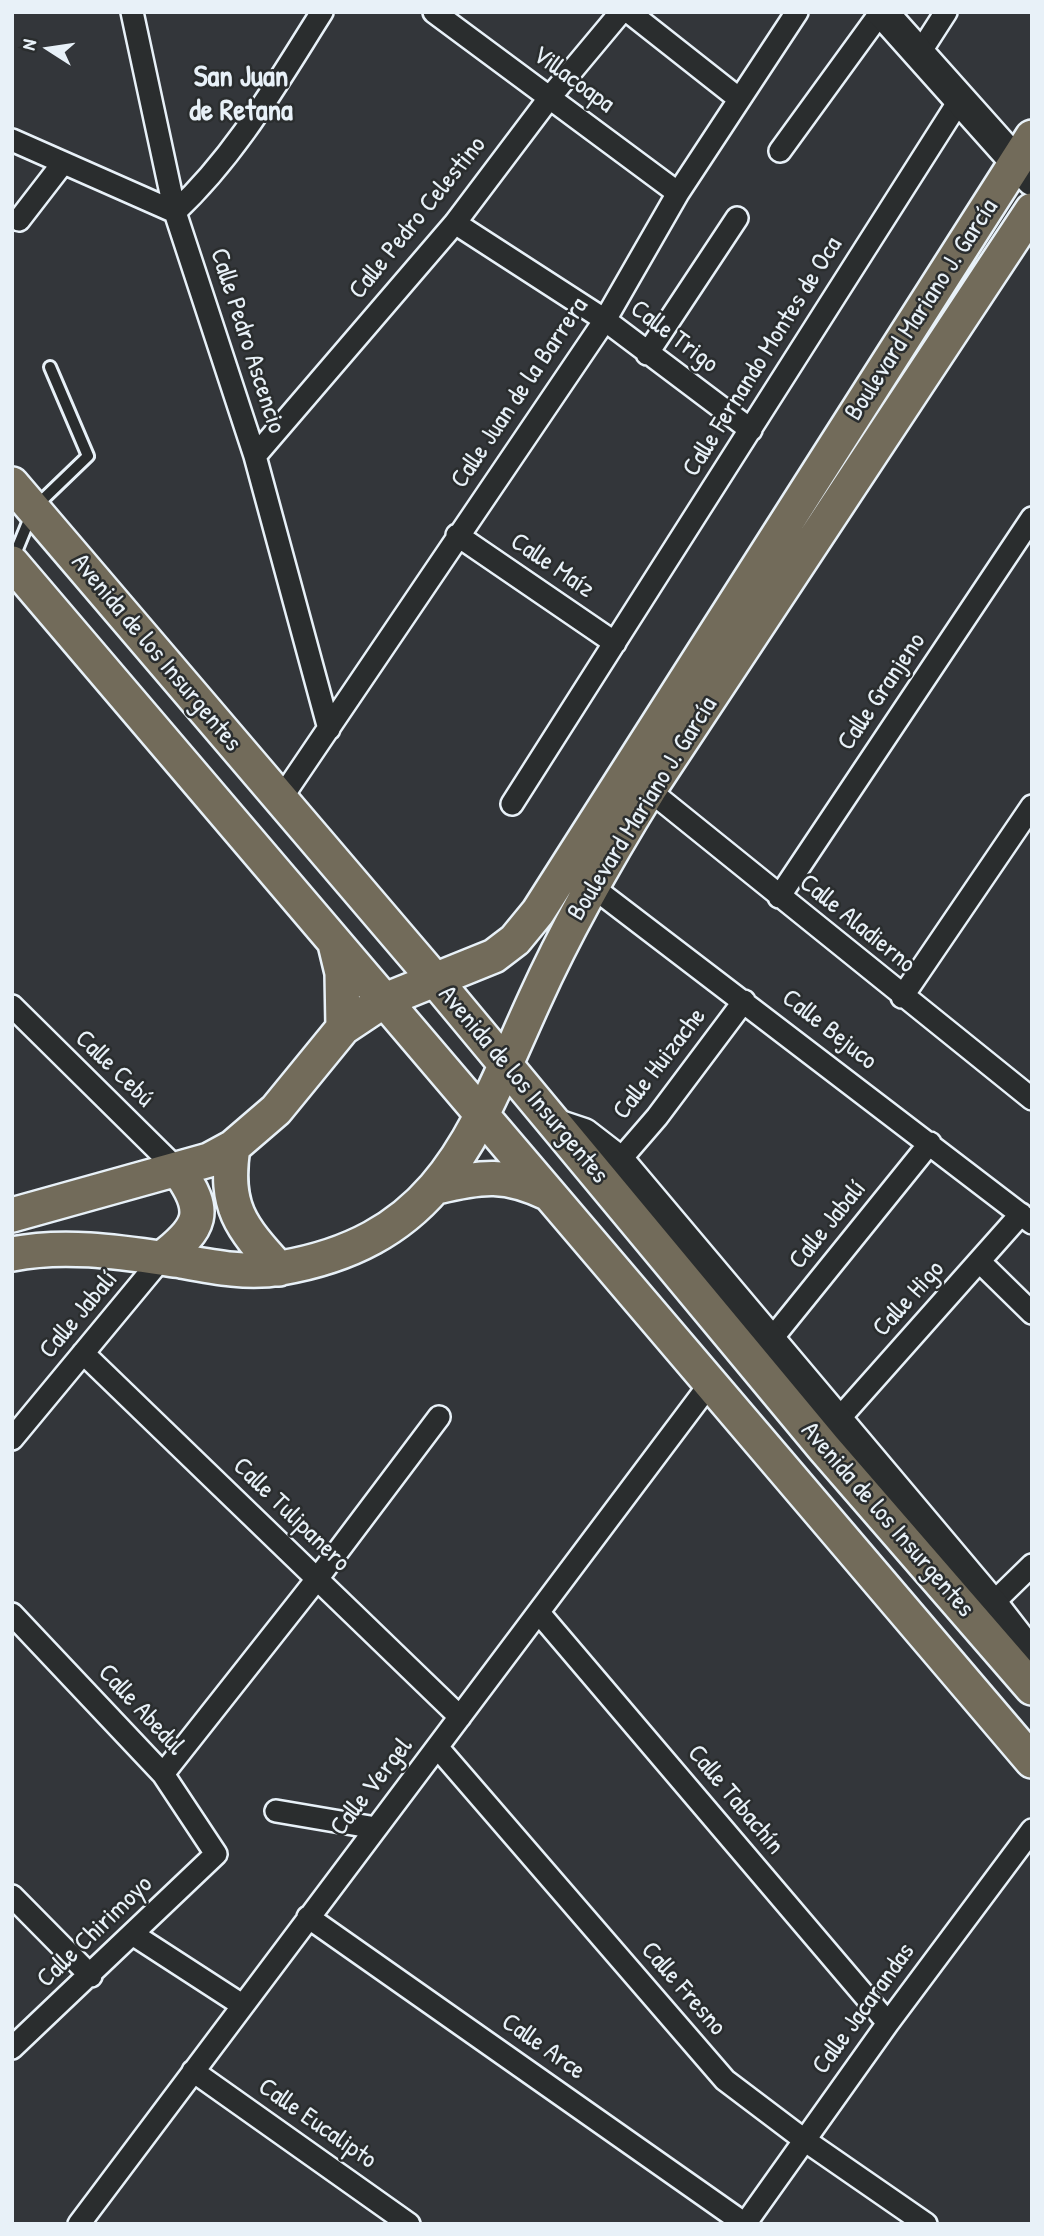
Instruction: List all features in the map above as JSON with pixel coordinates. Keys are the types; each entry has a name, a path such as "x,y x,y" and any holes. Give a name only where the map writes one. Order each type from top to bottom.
{"main road":[{"name":"Boulevard Mariano J. García","path":"12,1254 93,1248 230,1269 279,1269 358,1247 392,1226 437,1187 482,1117 590,885 649,790 670,732 1027,159"},
{"name":"Boulevard Mariano J. García","path":"12,1215 178,1170 209,1160 233,1147 276,1110 343,1028 385,1000 473,967 515,940 670,732 1032,210"},
{"name":"Avenida de los Insurgentes","path":"23,501 436,981 824,1448 1032,1688"},
{"name":"Avenida de los Insurgentes","path":"12,562 482,1117 553,1196 709,1385 1032,1761"},
{"path":"334,942 342,973 343,1028"},
{"path":"233,1147 228,1177 232,1201 240,1222 279,1269"},
{"path":"162,1258 188,1238 196,1223 198,1207 193,1190 178,1170"},
{"path":"437,1187 493,1177 522,1182 553,1196"}],"street":[{"path":"12,140 175,212 207,182 253,122 322,12"},
{"name":"Villacoapa","path":"434,12 678,193"},
{"name":"Calle Pedro Celestino","path":"255,456 455,223 550,97 621,12"},
{"path":"629,12 738,98"},
{"name":"Calle Juan de la Barrera","path":"280,800 605,320 678,193 797,12"},
{"path":"780,151 881,12 959,101 1027,159"},
{"path":"919,54 946,12"},
{"name":"Calle Pedro Ascencio","path":"130,13 175,212 255,456 329,729"},
{"name":"Calle Fernando Montes de Oca","path":"512,804 959,101"},
{"path":"19,220 63,163"},
{"path":"647,354 737,218"},
{"name":"Calle Trigo","path":"455,223 605,320 751,430"},
{"name":"Calle Granjeno","path":"779,897 1032,518"},
{"name":"Calle Maíz","path":"457,535 615,643"},
{"name":"Calle Aladierno","path":"649,790 902,997 1032,1099"},
{"path":"902,997 1032,806"},
{"name":"Calle Bejuco","path":"590,885 1027,1218"},
{"name":"Calle Huizache","path":"619,1161 657,1117 744,1000"},
{"name":"Calle Cebú","path":"12,1006 19,1028 178,1170"},
{"path":"554,1124 584,1134 619,1161 992,1604 1026,1648 1032,1676"},
{"name":"Calle Jabalí","path":"770,1341 930,1143"},
{"name":"Calle Higo","path":"837,1421 980,1262 1027,1218"},
{"name":"Calle Jabalí","path":"12,1439 162,1258"},
{"path":"980,1262 1032,1312"},
{"name":"Calle Tulipanero","path":"83,1353 460,1717"},
{"name":"Calle Vergel","path":"79,2224 709,1385"},
{"path":"163,1773 317,1580 439,1417"},
{"path":"992,1604 1032,1565"},
{"name":"Calle Tabachín","path":"539,1613 888,2022"},
{"name":"Calle Abedul","path":"12,1614 163,1773 216,1854"},
{"name":"Calle Fresno","path":"438,1748 726,2080 803,2139 926,2224"},
{"path":"276,1811 376,1828"},
{"name":"Calle Jacarandas","path":"745,2224 888,2022 1032,1830"},
{"name":"Calle Chirimoyo","path":"12,2048 91,1976 216,1854"},
{"path":"12,1896 91,1976"},
{"name":"Calle Arce","path":"308,1917 745,2224"},
{"path":"134,1935 242,2005"},
{"name":"Calle Eucalipto","path":"192,2071 409,2224"}],"lane":[{"path":"12,562 23,501 88,456 50,367"}],"district":[{"name":"San Juan de Retana","path":"241,95"}]}
